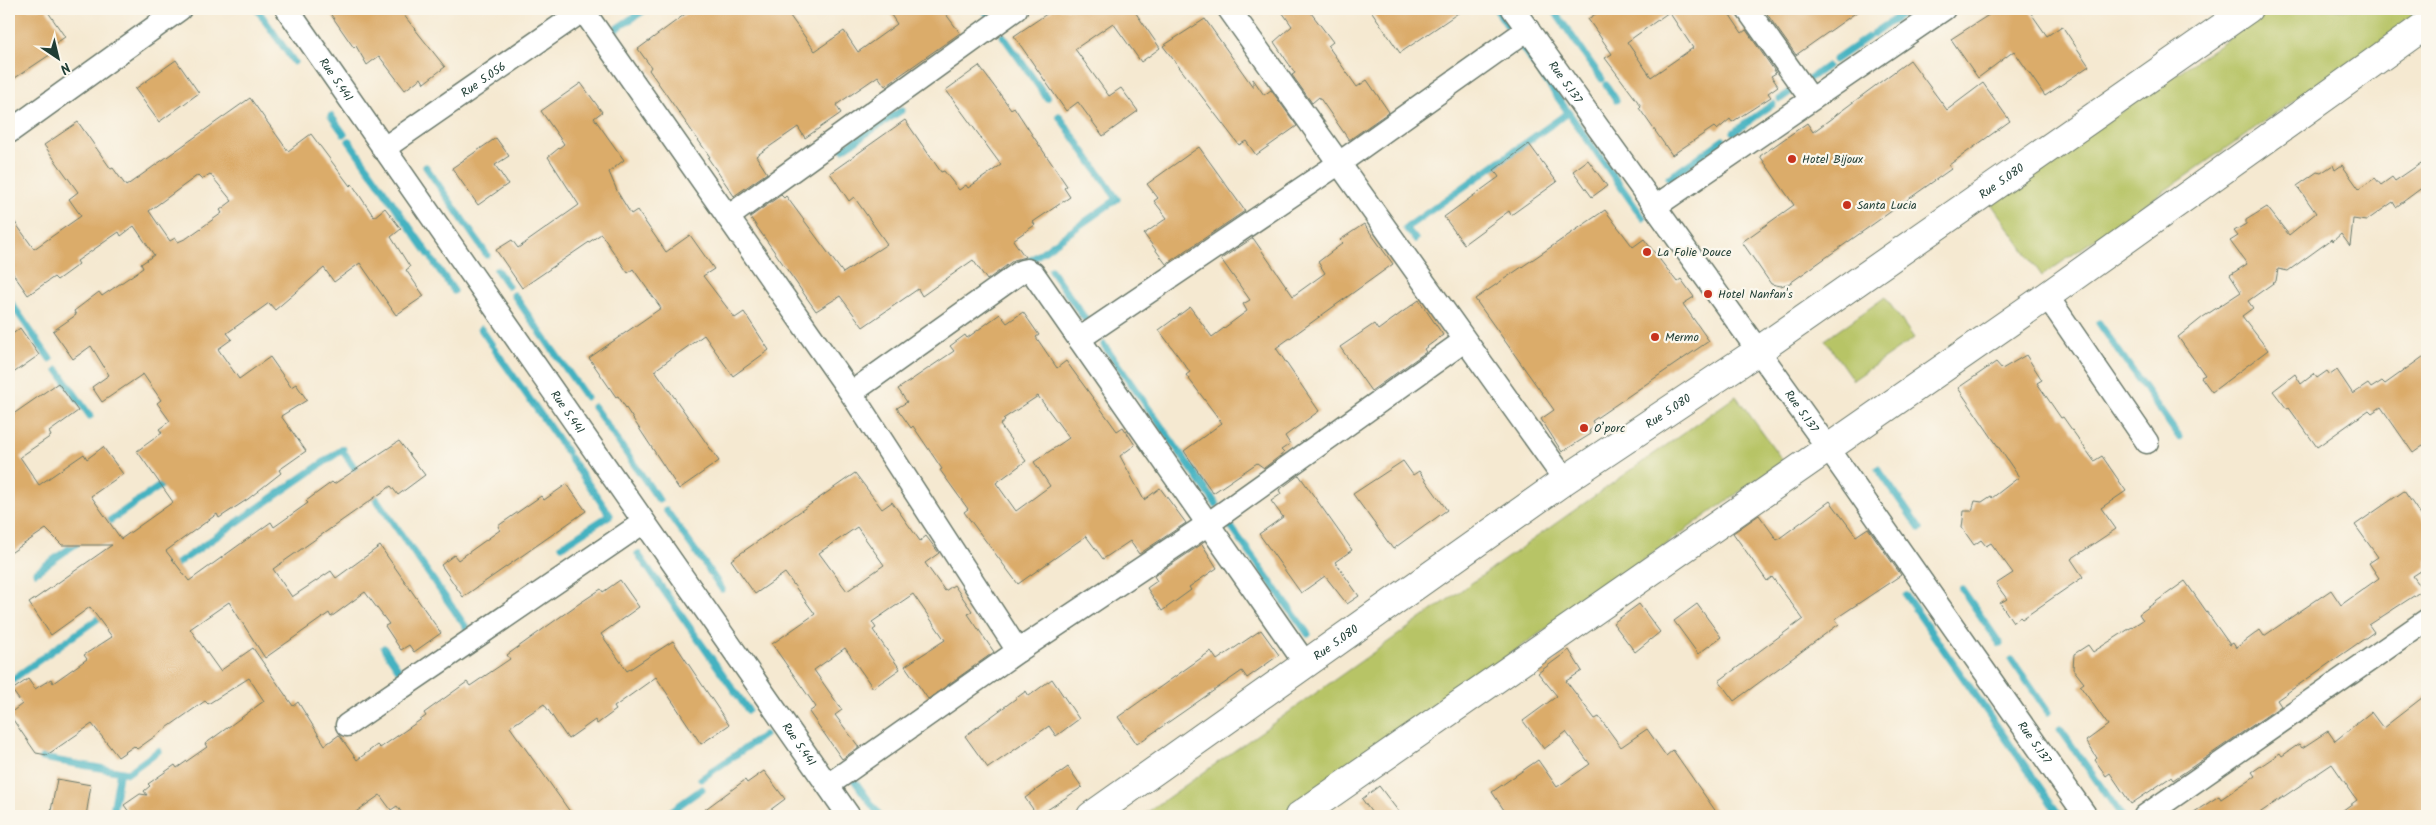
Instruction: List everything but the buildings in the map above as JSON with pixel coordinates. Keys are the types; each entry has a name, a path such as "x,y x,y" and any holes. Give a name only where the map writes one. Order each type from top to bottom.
{"main road":[{"name":"Rue 5.080","path":"1091,816 1305,663 1428,579 1565,480 1758,351 2248,9"},
{"path":"1299,816 2048,296 2427,24"}],"street":[{"path":"9,132 180,9"},
{"name":"Rue 5.441","path":"286,9 849,816"},
{"path":"728,217 1016,9"},
{"path":"1229,9 1464,342 1565,480"},
{"name":"Rue 5.137","path":"1513,9 1828,448 2086,816"},
{"path":"1747,9 1811,100"},
{"path":"1656,206 1944,9"},
{"path":"584,10 851,393 1018,651"},
{"name":"Rue 5.056","path":"383,149 584,10"},
{"path":"1079,339 1338,164 1528,29"},
{"path":"851,393 1022,271 1033,273 1305,663"},
{"path":"2048,296 2147,442"},
{"path":"828,785 1018,651 1208,524 1464,342"},
{"path":"347,725 644,522"},
{"path":"2145,816 2427,620"}],"green space":[{"path":"2271,9 2426,9 2042,276 1990,202"},
{"path":"1885,297 1914,338 1853,380 1825,340"},
{"path":"1736,396 1783,461 1282,816 1142,816"}],"waterway":[{"path":"257,9 294,62"},
{"path":"616,29 646,9"},
{"path":"984,9 994,23"},
{"path":"1496,9 1514,35"},
{"path":"1873,34 1909,9"},
{"path":"1555,12 1602,79"},
{"path":"1003,36 1047,98"},
{"path":"1835,60 1868,37"},
{"path":"1522,47 1643,218"},
{"path":"1780,99 1827,66"},
{"path":"1606,85 1616,100"},
{"path":"1734,132 1773,104"},
{"path":"843,149 902,110"},
{"path":"1415,239 1406,228 1569,112"},
{"path":"331,116 344,134"},
{"path":"1024,265 1117,199 1059,116"},
{"path":"1669,178 1723,140"},
{"path":"349,141 430,256"},
{"path":"426,167 487,255"},
{"path":"433,261 454,291"},
{"path":"497,270 508,286"},
{"path":"1051,270 1091,327"},
{"path":"514,295 586,397"},
{"path":"9,300 50,359"},
{"path":"2099,323 2179,437"},
{"path":"481,329 492,345"},
{"path":"1104,345 1216,504"},
{"path":"495,350 567,452"},
{"path":"58,370 90,416"},
{"path":"594,407 659,500"},
{"path":"187,557 343,449"},
{"path":"345,454 361,477"},
{"path":"562,546 610,515 570,458"},
{"path":"1878,469 1920,529"},
{"path":"102,526 163,484"},
{"path":"370,490 466,627"},
{"path":"666,510 707,567"},
{"path":"1229,524 1308,634"},
{"path":"36,572 80,541"},
{"path":"638,554 748,710"},
{"path":"170,569 182,560"},
{"path":"709,570 722,589"},
{"path":"1962,589 2000,644"},
{"path":"1906,596 2060,816"},
{"path":"72,637 106,613"},
{"path":"9,682 67,640"},
{"path":"384,648 406,680"},
{"path":"2012,660 2048,712"},
{"path":"2060,729 2122,816"},
{"path":"701,779 764,735"},
{"path":"42,758 128,773 158,751"},
{"path":"112,816 119,776"},
{"path":"854,780 880,816"},
{"path":"664,816 702,789"}],"place":[{"name":"Hotel Bijoux","path":"1792,159"},
{"name":"Santa Lucia","path":"1847,205"},
{"name":"La Folie Douce","path":"1647,252"},
{"name":"Hotel Nanfan's","path":"1708,294"},
{"name":"Mermo","path":"1655,337"},
{"name":"O’porc","path":"1584,428"}]}
